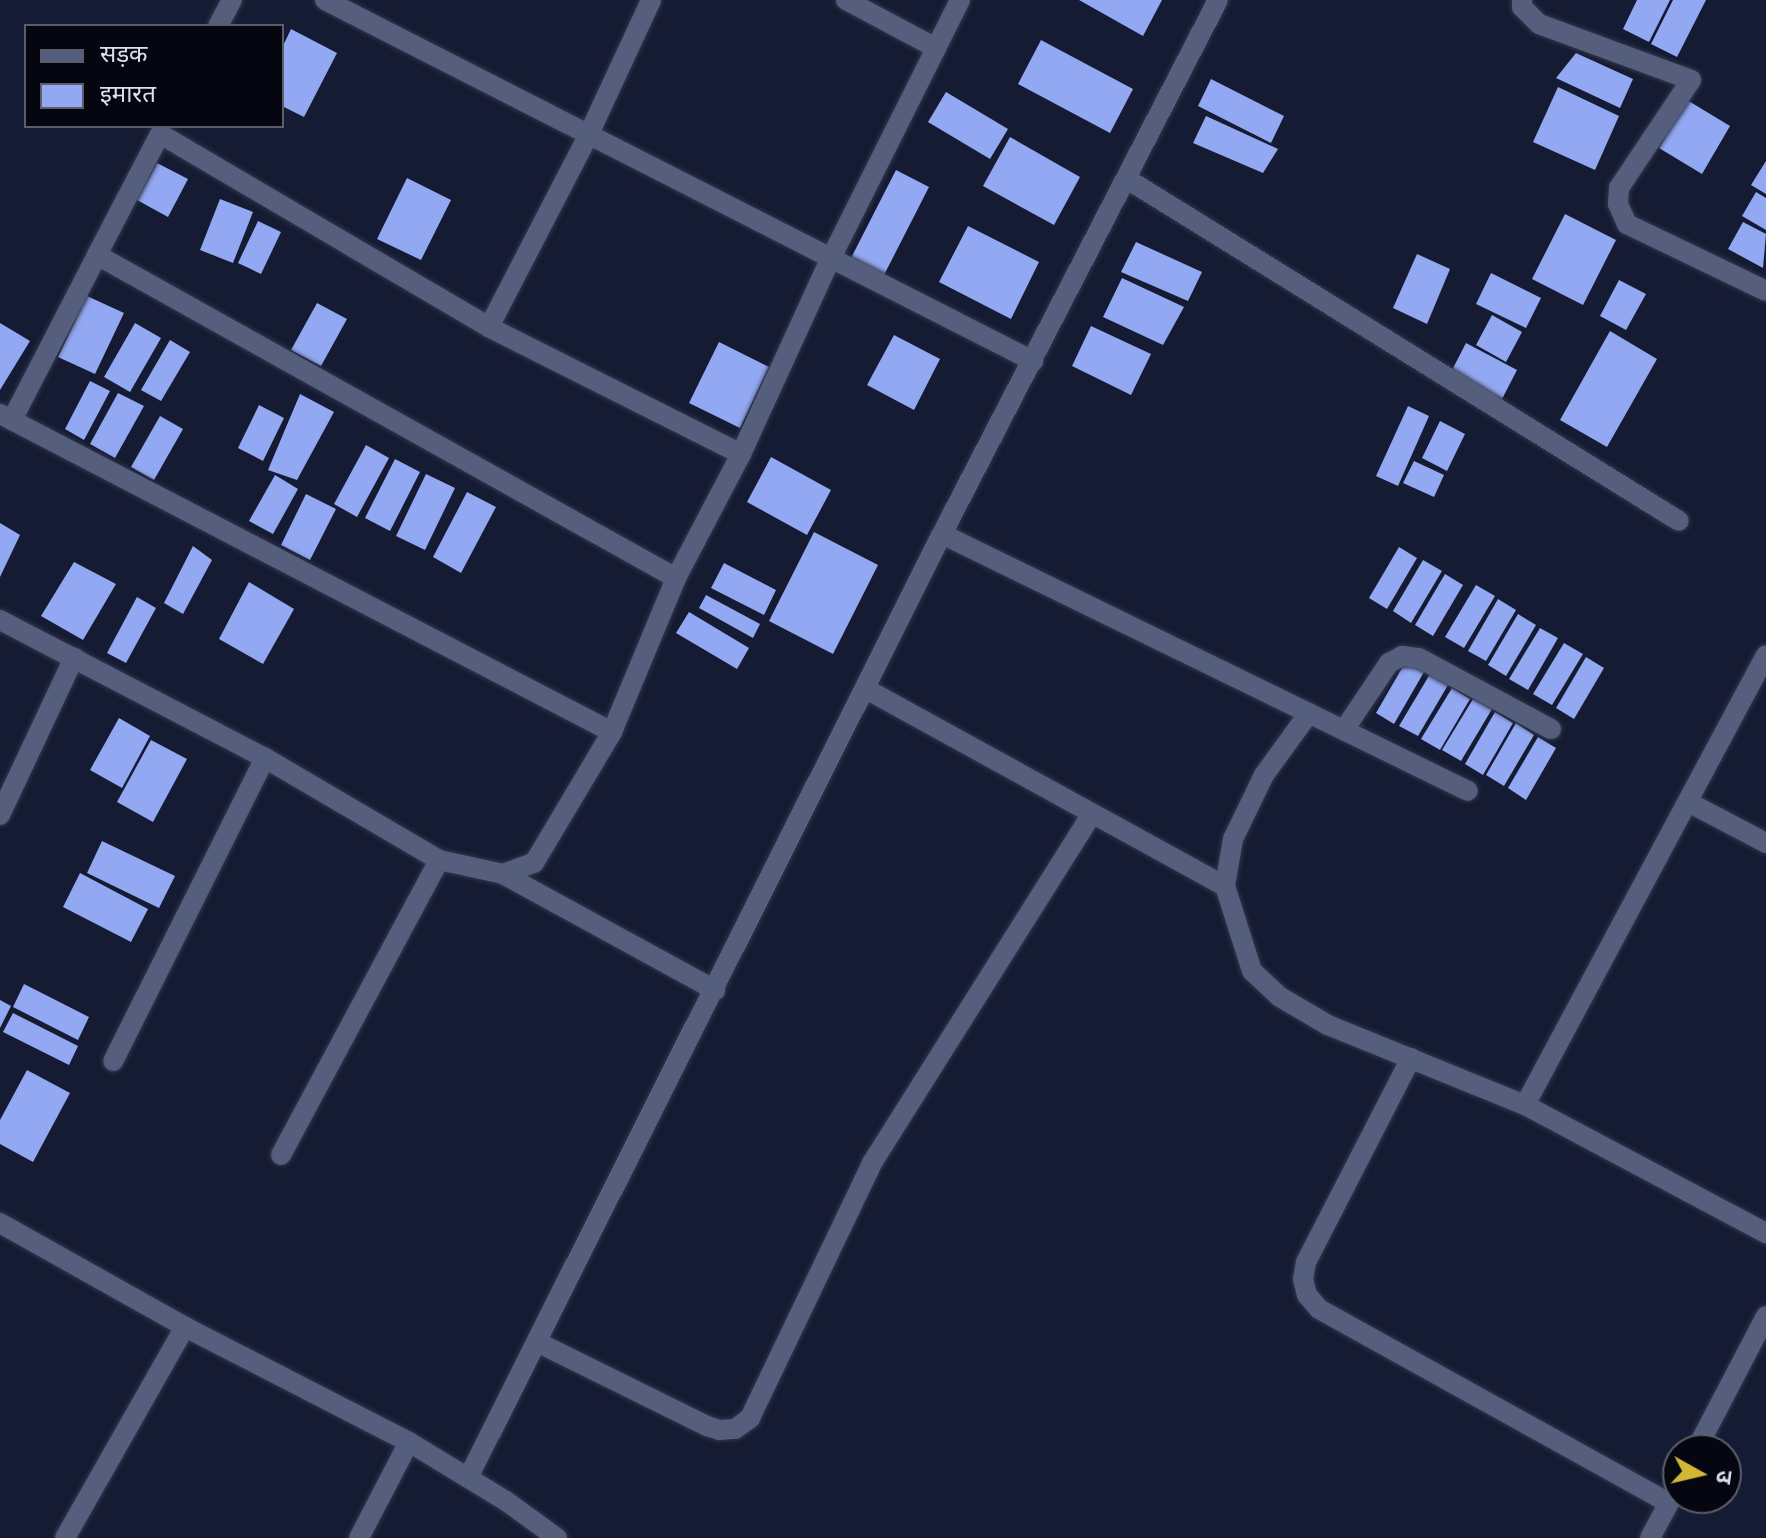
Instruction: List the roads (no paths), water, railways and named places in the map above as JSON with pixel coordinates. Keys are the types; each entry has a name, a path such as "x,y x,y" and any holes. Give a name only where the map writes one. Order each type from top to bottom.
{"street":[{"path":"219,24 232,0"},
{"path":"325,0 1033,361"},
{"path":"489,327 588,136 651,0"},
{"path":"846,0 936,48"},
{"path":"503,874 534,863 612,732 676,578 741,454 830,260 960,0"},
{"path":"468,1478 942,534 1218,0"},
{"path":"1522,0 1522,7 1539,24 1691,80 1619,188 1618,204 1627,224 1766,291"},
{"path":"612,732 6,417 97,255 162,130 489,327 741,454"},
{"path":"1127,179 1679,521"},
{"path":"97,255 676,578"},
{"path":"942,534 1468,791"},
{"path":"0,620 265,758 439,860 503,874 715,990"},
{"path":"1525,1105 1766,655"},
{"path":"1344,730 1389,663 1402,656 1419,658 1551,729"},
{"path":"0,815 74,658"},
{"path":"866,689 1225,886"},
{"path":"1309,713 1264,775 1233,839 1225,886 1252,971 1280,997 1328,1025 1525,1105 1766,1233"},
{"path":"113,1061 265,758"},
{"path":"1688,802 1766,843"},
{"path":"537,1342 707,1426 719,1430 735,1429 750,1418 872,1163 1092,813"},
{"path":"281,1155 439,860"},
{"path":"1411,1058 1306,1262 1303,1279 1307,1295 1319,1309 1662,1489"},
{"path":"0,1223 185,1327 409,1442 557,1538"},
{"path":"1704,1434 1766,1316"},
{"path":"65,1538 185,1327"},
{"path":"359,1538 409,1442"},
{"path":"1650,1538 1663,1514"}]}
